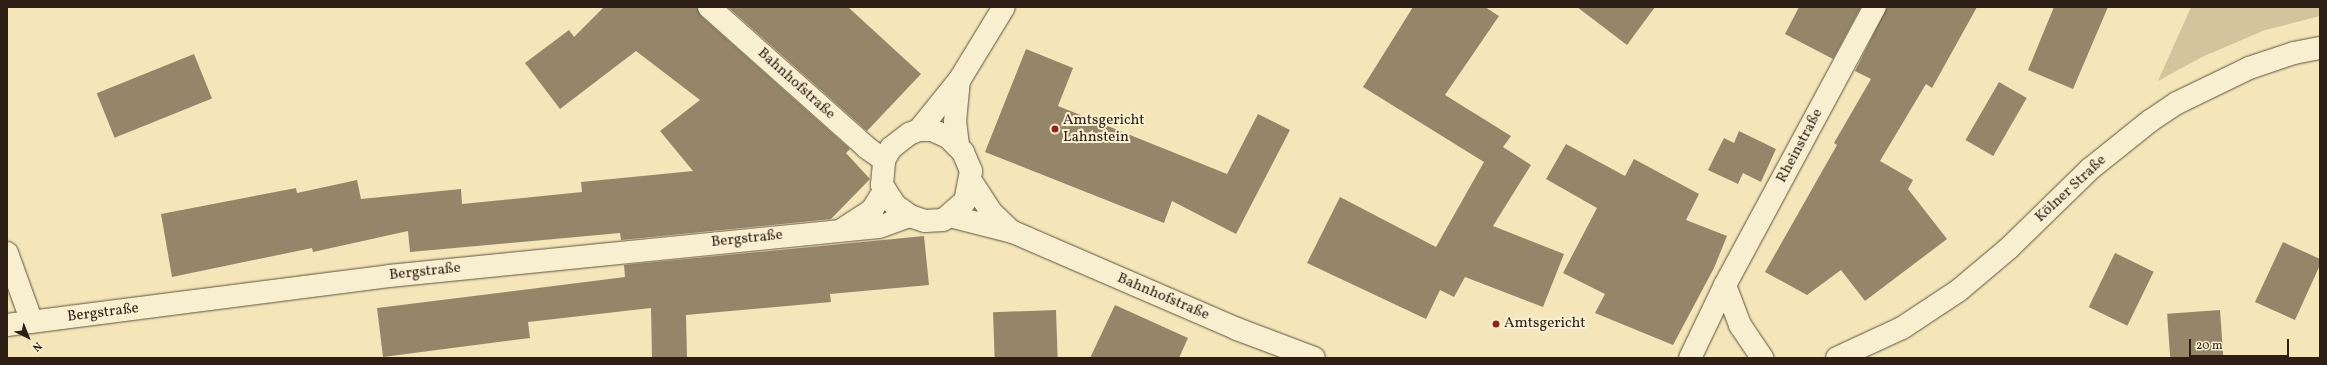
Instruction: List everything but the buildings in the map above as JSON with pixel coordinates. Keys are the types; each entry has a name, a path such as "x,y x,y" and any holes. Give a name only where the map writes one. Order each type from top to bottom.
{"street":[{"name":"Bahnhofstraße","path":"709,7 867,148 884,160"},
{"path":"884,191 881,178 884,160 900,140 920,130 960,79 1004,7"},
{"name":"Rheinstraße","path":"1690,358 1725,285 1875,7"},
{"name":"Kölner Straße","path":"1844,357 1902,328 1958,291 2009,248 2090,169 2150,121 2177,103 2250,68 2294,53 2320,48"},
{"path":"958,144 955,122 960,79"},
{"name":"Bahnhofstraße","path":"920,130 940,133 958,144 968,161 971,181 991,212 1013,232"},
{"name":"Bahnhofstraße","path":"884,191 895,205 910,216 935,222 950,216 965,201 971,181"},
{"name":"Bergstraße","path":"843,229 872,210 884,191"},
{"name":"Bergstraße","path":"7,325 389,276 843,229 879,227 910,216"},
{"name":"Bahnhofstraße","path":"950,216 1013,232 1270,342 1314,358"},
{"path":"7,253 32,322"},
{"path":"1725,285 1740,324 1762,358"}],"shaded area":[{"path":"2191,7 2320,7 2320,16 2265,30 2202,57 2158,81"}],"place":[{"name":"Amtsgericht Lahnstein","path":"1055,129"},
{"name":"Amtsgericht","path":"1496,324"}]}
